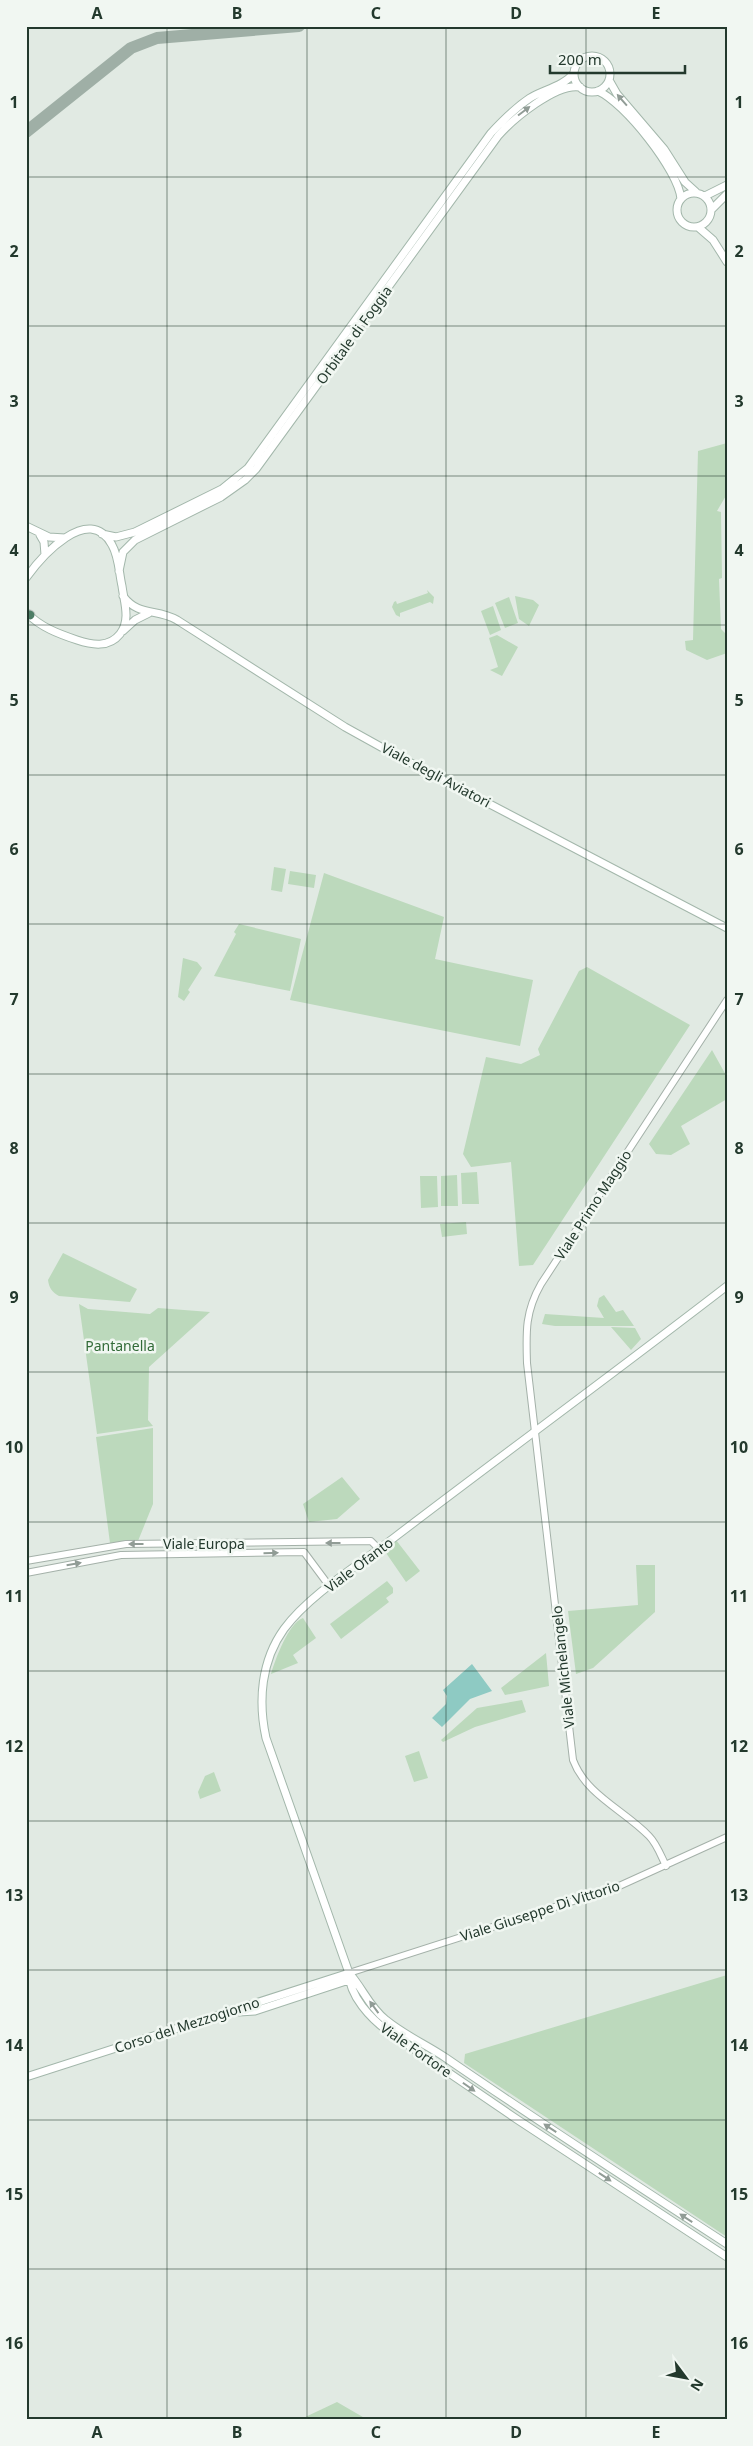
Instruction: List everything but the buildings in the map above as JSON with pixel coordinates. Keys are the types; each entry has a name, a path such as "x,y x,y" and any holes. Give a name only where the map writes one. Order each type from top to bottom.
{"main road":[{"path":"609,80 598,91 589,92 580,87 574,73 582,60 598,57 610,69 609,80 617,94 651,132 685,182 696,192 705,196 712,209"},
{"name":"Orbitale di Foggia","path":"102,534 116,537 136,532 222,489 248,468 492,133 512,111 530,98 569,79 574,73"},
{"name":"Orbitale di Foggia","path":"119,571 123,552 135,540 221,497 246,480 256,469 502,131 524,110 541,100 572,87 580,87"},
{"path":"598,91 612,100 655,147 678,186 681,199 677,211 680,219 688,226 698,227 713,240 727,262"},
{"path":"705,196 727,185"},
{"path":"681,199 687,194 696,192"},
{"path":"713,240 709,219 712,209 727,194"},
{"path":"698,227 709,219"},
{"path":"26,526 40,535 66,538"},
{"path":"26,578 44,556 66,538 84,530 97,531 113,546 119,571 127,615 120,634"},
{"path":"40,535 44,542 44,556"},
{"name":"Viale degli Aviatori","path":"123,596 134,608 159,612 177,620 345,727 390,752 727,928"},
{"path":"27,614 48,628 89,643 109,642 135,620 152,612"},
{"name":"Viale Ofanto","path":"349,1976 266,1738 261,1703 262,1681 283,1630 307,1605 379,1549 727,1286"},
{"name":"Corso del Mezzogiorno","path":"226,2014 254,2011 349,1976"},
{"name":"Corso del Mezzogiorno","path":"26,2077 349,1976"},
{"name":"Viale Fortore","path":"349,1976 361,1986 376,2011 386,2020 727,2244"},
{"name":"Viale Fortore","path":"349,1976 361,2004 376,2022 518,2120 727,2257"},
{"path":"518,2120 525,2112"}],"street":[{"name":"Viale Primo Maggio","path":"535,1431 526,1331 528,1313 535,1295 727,1000"},
{"name":"Viale Michelangelo","path":"535,1431 573,1760 578,1773 590,1787 650,1837 666,1866"},
{"name":"Viale Europa","path":"26,1561 136,1544 371,1542 379,1549"},
{"name":"Viale Europa","path":"26,1573 121,1555 304,1552 330,1587"},
{"name":"Viale Giuseppe Di Vittorio","path":"349,1976 617,1887 727,1837"}],"green space":[{"path":"727,443 727,494 717,511 721,512 722,578 719,579 721,629 727,635 727,653 707,660 686,650 685,641 693,640 698,451"},
{"path":"427,590 434,597 433,604 430,602 400,613 400,617 396,615 392,607 394,602 396,601 397,604 428,593"},
{"path":"515,596 533,600 539,605 529,626 519,619"},
{"path":"509,597 518,623 505,628 495,603"},
{"path":"493,606 501,630 490,635 481,611"},
{"path":"497,635 518,647 502,676 490,670 498,667 489,638"},
{"path":"274,867 286,869 282,892 271,890"},
{"path":"290,871 316,875 314,888 288,884"},
{"path":"324,873 444,917 435,959 533,980 520,1046 290,1000"},
{"path":"239,924 301,939 290,991 214,976 236,934 234,932"},
{"path":"183,958 197,962 202,968 188,990 190,992 184,1001 178,997"},
{"path":"587,967 690,1025 533,1265 519,1266 511,1162 471,1167 463,1154 486,1057 521,1064 540,1055 538,1049 579,971"},
{"path":"712,1050 727,1077 727,1099 681,1126 690,1144 671,1155 656,1154 649,1144"},
{"path":"477,1172 479,1204 462,1204 461,1173"},
{"path":"457,1175 458,1206 441,1206 441,1176"},
{"path":"420,1176 437,1176 438,1207 421,1208"},
{"path":"466,1222 467,1234 442,1237 440,1224"},
{"path":"63,1253 137,1289 130,1302 59,1296 50,1288 48,1280"},
{"path":"604,1295 616,1312 623,1310 634,1326 555,1326 542,1324 545,1314 604,1318 597,1306 599,1298"},
{"name":"Pantanella","path":"79,1304 88,1309 150,1314 158,1308 210,1312 149,1367 148,1420 153,1426 97,1434"},
{"path":"611,1327 635,1328 641,1339 631,1350"},
{"path":"153,1428 153,1504 138,1541 110,1543 96,1437"},
{"path":"342,1477 360,1499 337,1519 309,1522 303,1504"},
{"path":"396,1540 420,1571 406,1582 384,1550"},
{"path":"636,1565 655,1565 655,1612 593,1668 576,1674 568,1611 638,1605"},
{"path":"387,1581 393,1588 393,1593 386,1598 389,1602 341,1639 330,1624"},
{"path":"303,1618 316,1638 293,1655 298,1663 271,1674 279,1651 288,1634 293,1626"},
{"path":"546,1653 549,1686 505,1695 501,1688"},
{"path":"522,1700 526,1712 475,1727 443,1742 441,1740 477,1708"},
{"path":"419,1751 428,1778 414,1782 405,1756"},
{"path":"214,1772 221,1791 200,1799 198,1792 205,1776"},
{"path":"727,1975 727,2237 464,2063 465,2054"},
{"path":"337,2402 368,2420 299,2420"}],"water":[{"path":"472,1664 492,1691 470,1699 442,1727 432,1718 446,1704 447,1696 443,1690"}],"taxiway":[{"path":"26,132 131,48 157,38 299,26"}]}
